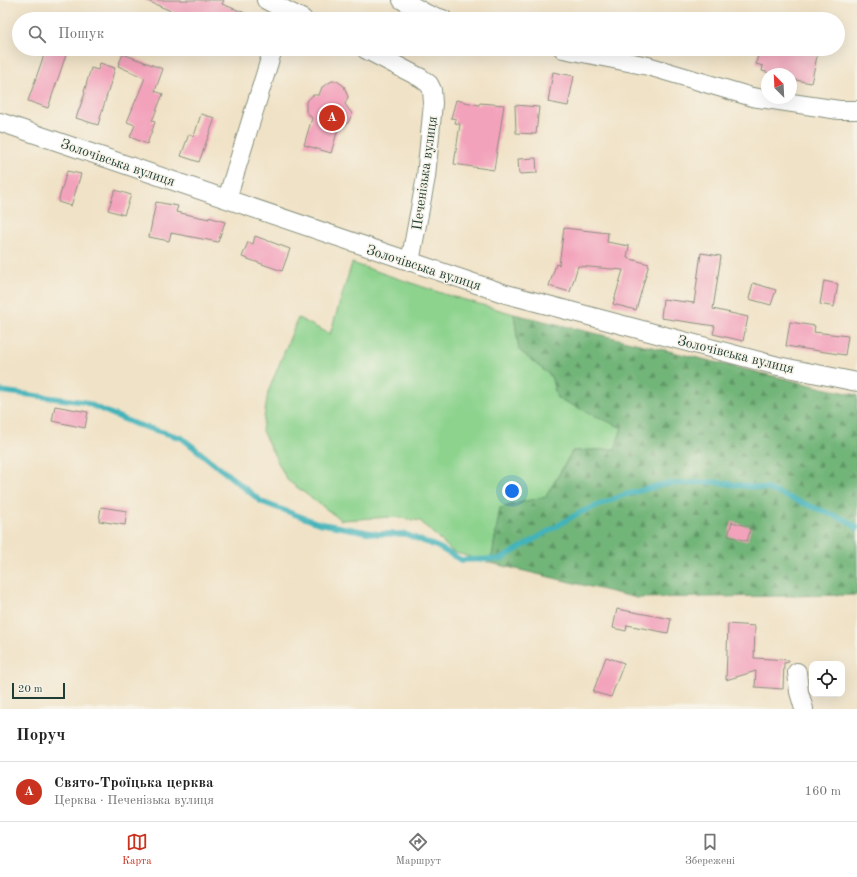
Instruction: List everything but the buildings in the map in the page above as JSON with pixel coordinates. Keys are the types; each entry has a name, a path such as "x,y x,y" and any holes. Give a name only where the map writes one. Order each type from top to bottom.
{"street":[{"path":"266,0 280,12"},
{"path":"402,0 434,11"},
{"path":"227,199 271,56"},
{"name":"Печенізька вулиця","path":"379,56 421,78 429,84 432,90 433,102 426,177 410,262"},
{"path":"598,56 648,66 752,97 839,110 857,110"},
{"name":"Золочівська вулиця","path":"0,122 506,294 778,366 857,382"},
{"path":"797,672 799,692 804,709"}],"green space":[{"path":"352,263 444,294 514,314 519,350 551,376 557,398 622,427 615,449 572,451 547,496 500,508 491,563 453,552 420,521 393,517 341,520 287,480 262,431 268,392 298,318 330,334"},
{"path":"514,314 857,395 857,595 637,598 491,563 500,508 546,496 573,451 615,449 622,428 557,398 551,376 519,350"}],"waterway":[{"path":"0,391 84,402 135,424 182,438 262,502 318,523 377,534 405,534 438,547 461,560 501,559 579,513 624,495 665,484 715,482 768,489 848,521 857,528"}],"place":[{"name":"Свято-Троїцька церква","path":"332,118"}]}
